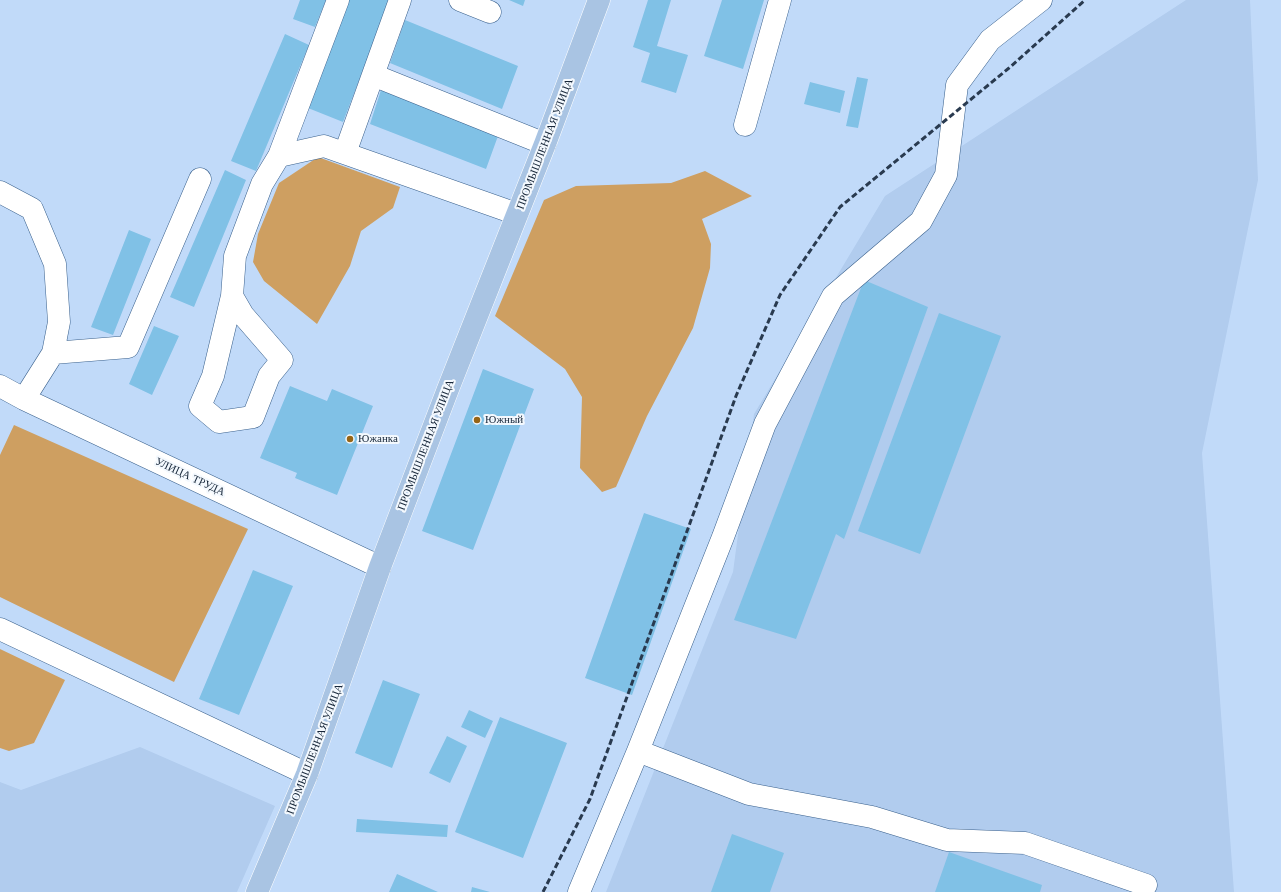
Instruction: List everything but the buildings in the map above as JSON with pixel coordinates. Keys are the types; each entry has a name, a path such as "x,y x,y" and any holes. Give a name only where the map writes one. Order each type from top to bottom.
{"main road":[{"name":"ПРОМЫШЛЕННАЯ УЛИЦА","path":"257,892 307,774 380,567 600,0"}],"street":[{"path":"232,296 243,316 282,360 269,376 253,417 219,422 200,406 213,376 232,296 235,256 262,184 279,156 338,0"},
{"path":"345,153 400,0"},
{"path":"460,0 490,12"},
{"path":"745,125 780,0"},
{"path":"579,892 638,751 723,537 765,424 833,296 921,221 946,175 957,85 1020,0"},
{"path":"990,40 1041,0"},
{"path":"373,75 545,144"},
{"path":"279,156 324,146 517,214"},
{"path":"53,353 128,347 200,179"},
{"path":"0,192 32,209 55,264 59,322 53,353 24,399"},
{"name":"УЛИЦА ТРУДА","path":"0,386 24,399 380,567"},
{"path":"0,629 307,774"},
{"path":"638,751 749,794 872,817 947,840 1024,843 1146,885"}],"shaded area":[{"path":"1186,0 1250,0 1258,180 1202,453 1234,892 606,892 733,572 754,414 885,196"},
{"path":"318,157 400,187 393,208 361,231 350,266 317,324 264,281 253,262 258,234 279,183"},
{"path":"705,171 752,196 702,219 711,244 710,268 693,328 647,416 616,487 602,492 580,468 582,397 565,369 495,316 544,200 576,186 671,183"},
{"path":"14,425 248,529 174,682 0,597 0,455"},
{"path":"0,649 65,680 34,743 9,751 0,748"},
{"path":"140,747 275,806 237,892 0,892 0,782 21,790"}],"railway":[{"path":"543,892 590,799 736,396 780,295 840,207 1009,68 1085,0"}],"place":[{"name":"Южный","path":"477,420"},
{"name":"Южанка","path":"350,439"}]}
